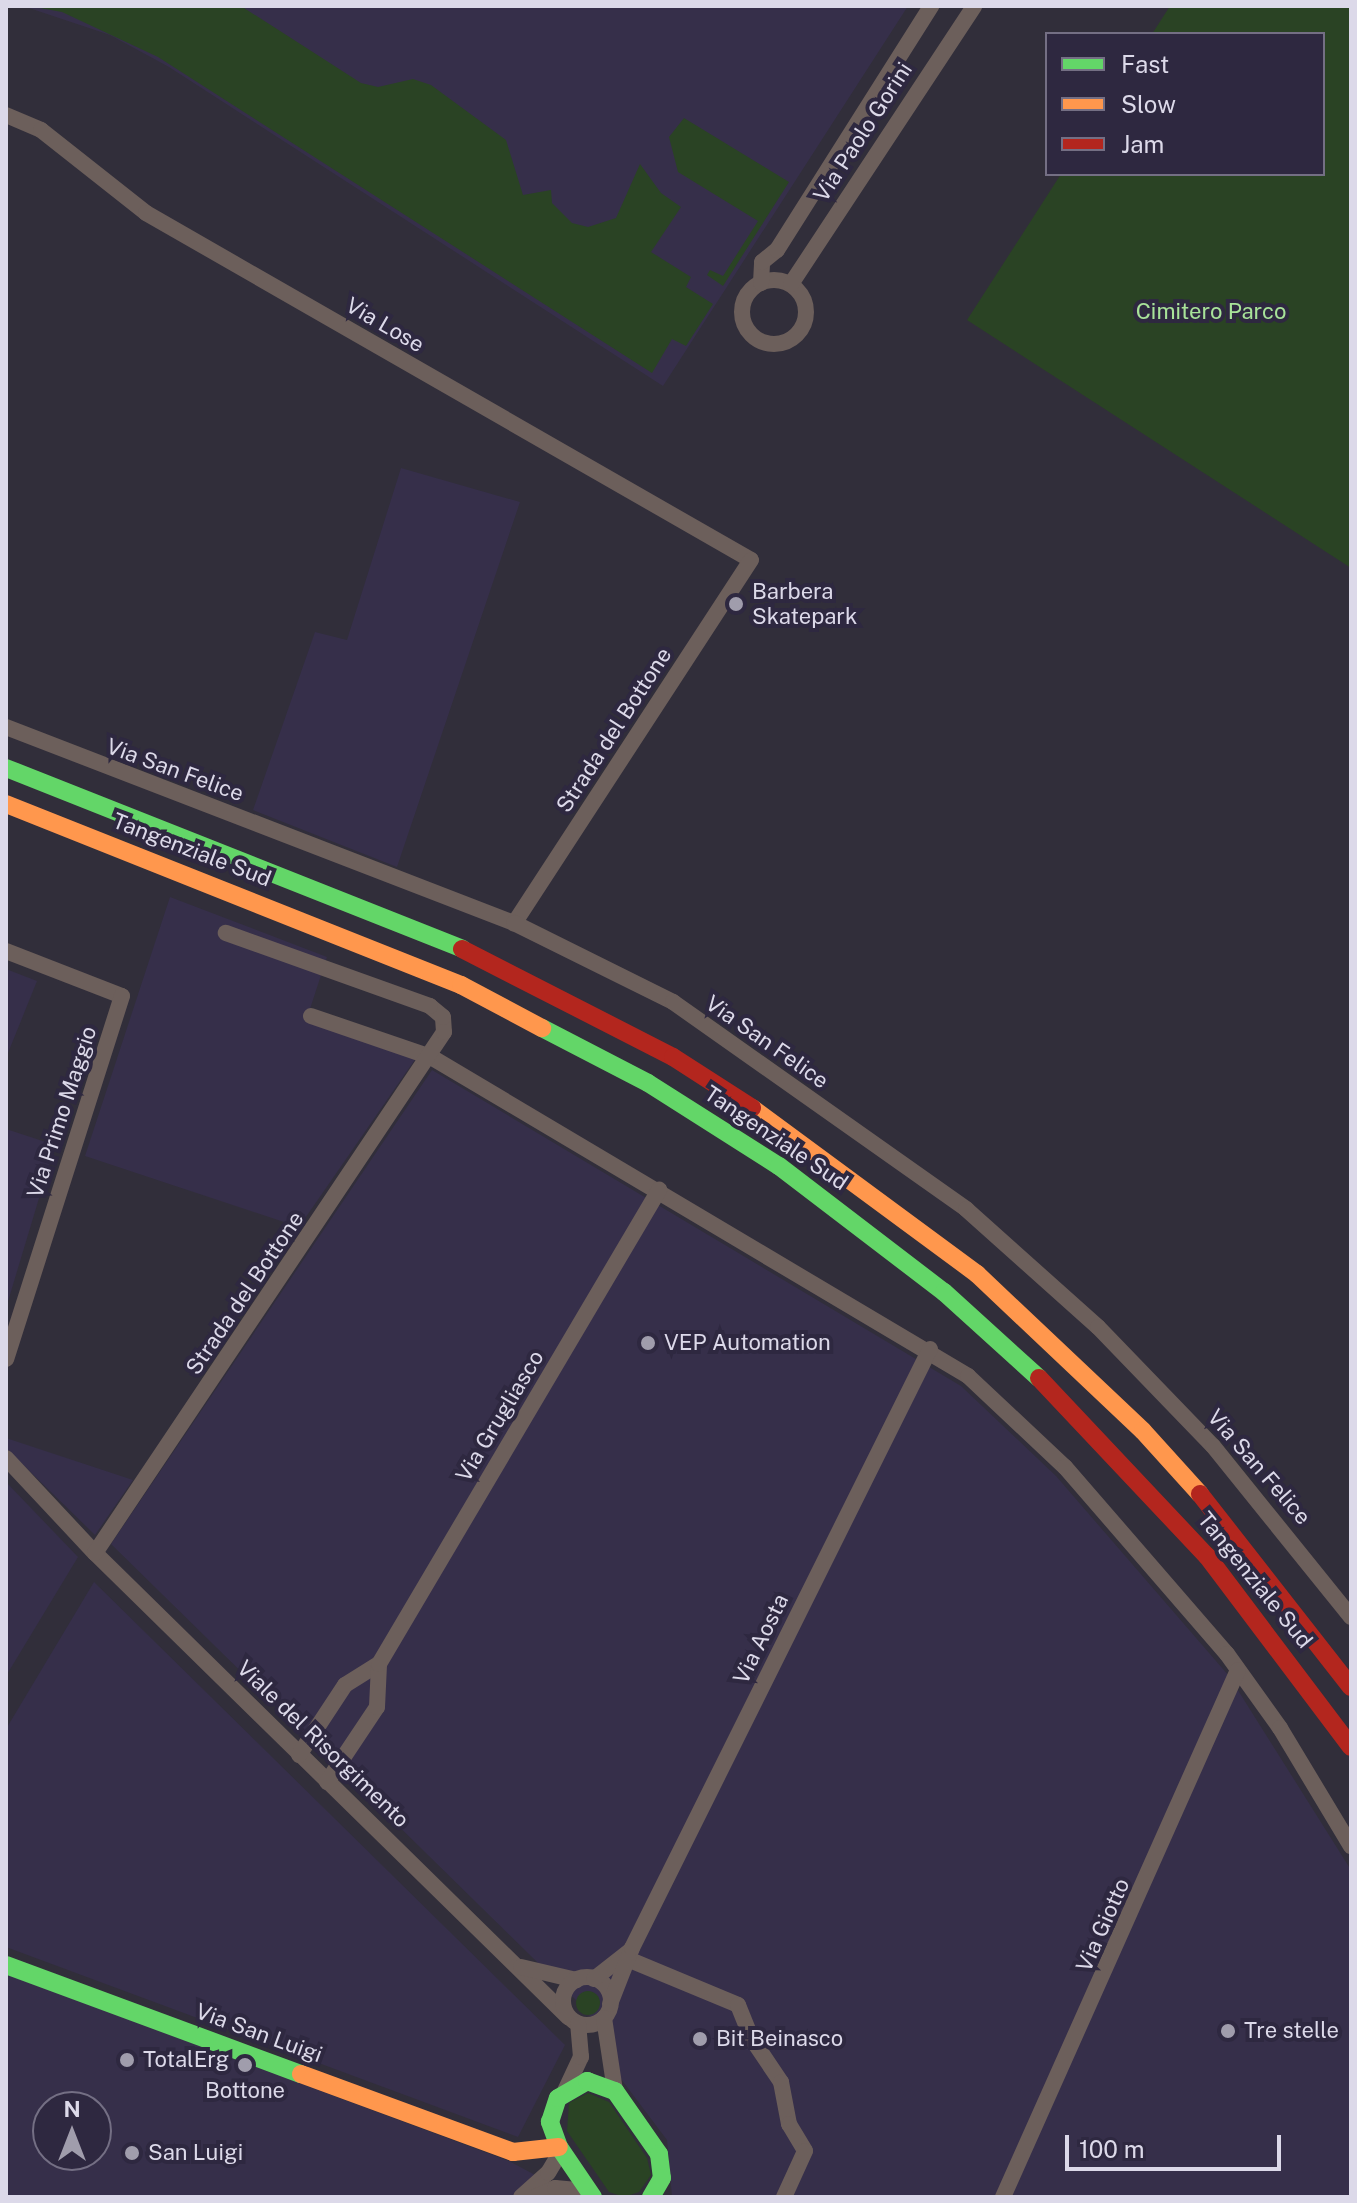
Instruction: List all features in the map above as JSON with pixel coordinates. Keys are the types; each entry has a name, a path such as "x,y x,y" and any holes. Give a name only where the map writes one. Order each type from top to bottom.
{"main road":[{"name":"Tangenziale Sud","path":"6,768 480,956 660,1050 798,1138 977,1274 1123,1411 1238,1537 1351,1687"},
{"name":"Tangenziale Sud","path":"6,804 461,985 648,1083 779,1166 944,1292 1069,1406 1216,1567 1351,1747"},
{"name":"Via San Luigi","path":"6,1965 513,2152 560,2149"},
{"path":"496,2146 524,2139 551,2113 565,2091 596,2081 615,2091 659,2154 662,2178 654,2196"},
{"path":"551,2113 560,2149 591,2194"}],"street":[{"name":"Via Paolo Gorini","path":"761,283 762,262 777,250 931,6"},
{"name":"Via Paolo Gorini","path":"791,284 974,6"},
{"name":"Via Lose","path":"6,115 41,130 146,213 751,560"},
{"path":"761,283 791,284 802,297 804,323 793,337 768,343 751,334 742,316 746,296 761,283"},
{"name":"Strada del Bottone","path":"514,923 751,560"},
{"name":"Via San Felice","path":"6,727 514,923 673,1002 966,1209 1158,1385 1308,1558 1351,1617"},
{"name":"Strada del Bottone","path":"95,1553 431,1057 444,1032 439,1011 226,933"},
{"name":"Via Primo Maggio","path":"6,951 122,996 6,1359"},
{"path":"311,1016 431,1057 930,1349 1007,1409 1065,1467 1238,1670 1280,1728 1351,1846"},
{"name":"Via Grugliasco","path":"299,1755 345,1685 379,1664 659,1190"},
{"name":"Via Aosta","path":"607,2011 631,1954 930,1349"},
{"path":"6,1458 95,1553"},
{"name":"Viale del Risorgimento","path":"95,1553 573,2020"},
{"name":"Via Grugliasco","path":"327,1782 377,1707 379,1664"},
{"name":"Via Giotto","path":"1003,2197 1238,1670"},
{"path":"631,1954 738,2005 781,2082 789,2124 805,2151 784,2197"},
{"name":"Via Aosta","path":"594,1979 631,1954"},
{"path":"521,1967 576,1980 594,1979 608,1991 615,2091"},
{"path":"565,2091 581,2057 573,2020 563,1997 576,1980"},
{"path":"573,2020 607,2011"},
{"path":"521,2197 548,2173 560,2149"},
{"path":"535,2197 555,2188 591,2194"}],"shaded area":[{"path":"23,6 908,6 663,386 169,67 110,35"},
{"path":"401,468 520,502 397,867 253,810 315,632 347,640"},
{"path":"170,897 327,957 306,1021 416,1058 299,1227 85,1156"},
{"path":"6,969 37,981 6,1058"},
{"path":"432,1070 961,1386 1056,1476 1229,1676 1351,1870 1351,2197 672,2197 667,2140 621,2079 599,2028 583,2007 111,1544"},
{"path":"6,1129 55,1145 6,1308"},
{"path":"6,1437 133,1480 95,1535 6,1448"},
{"path":"6,1482 78,1557 6,1676"},
{"path":"94,1582 565,2045 518,2137 6,1947 6,1729"},
{"path":"6,1974 509,2161 576,2197 6,2197"}],"green space":[{"path":"29,6 241,6 361,83 378,87 413,79 431,85 506,140 523,195 551,190 552,203 572,223 588,227 616,218 640,164 661,193 681,207 651,252 691,277 686,287 713,304 686,346 672,339 652,373 158,57 62,12"},
{"name":"Cimitero Parco","path":"1170,6 1351,6 1351,568 967,320 1060,176 1325,176 1325,32 1153,32"},
{"path":"684,118 789,182 723,286 707,275 710,270 723,276 758,221 678,172 669,137"},
{"path":"588,1991 596,1995 600,2003 596,2011 588,2015 580,2011 576,2003 580,1995"},
{"path":"588,2093 609,2102 647,2158 651,2175 639,2192 624,2197 609,2192 567,2131 569,2103"}],"traffic: fast":[{"path":"6,768 462,949"},
{"path":"542,1028 648,1083 779,1166 944,1292 1039,1378"},
{"path":"6,1965 301,2074"},
{"path":"593,2197 559,2147 550,2122 558,2098 587,2081 615,2091 659,2154 662,2178 651,2197"}],"traffic: slow":[{"path":"6,804 461,985 542,1028"},
{"path":"752,1108 977,1274 1143,1431 1200,1494"},
{"path":"301,2074 513,2152 559,2147"}],"traffic: jam":[{"path":"462,949 673,1057 752,1108"},
{"path":"1039,1378 1207,1556 1351,1747"},
{"path":"1200,1494 1351,1687"}],"place":[{"name":"Barbera Skatepark","path":"736,604"},
{"name":"VEP Automation","path":"648,1343"},
{"name":"Tre stelle","path":"1228,2031"},
{"name":"Bit Beinasco","path":"700,2039"},
{"name":"TotalErg","path":"127,2060"},
{"name":"Bottone","path":"245,2065"},
{"name":"San Luigi","path":"132,2153"}]}
